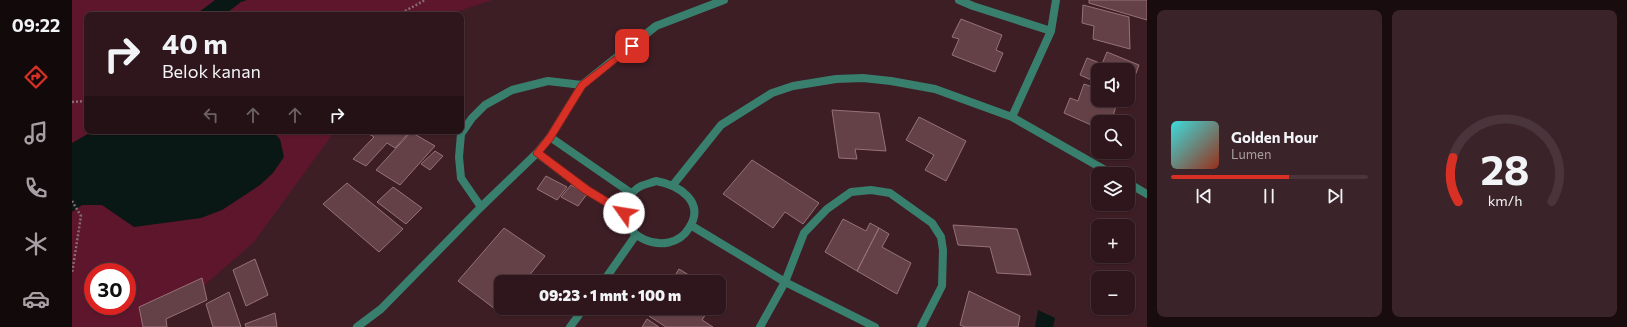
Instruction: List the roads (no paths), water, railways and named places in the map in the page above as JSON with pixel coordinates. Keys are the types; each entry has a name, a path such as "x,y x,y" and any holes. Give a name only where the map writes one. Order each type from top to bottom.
{"street":[{"path":"357,327 381,309 481,207 537,153 550,138 582,86 656,26 724,0"},
{"path":"959,0 973,6 1051,31"},
{"path":"1012,116 1051,31 1056,0"},
{"path":"673,185 721,125 772,93 793,86 836,78 891,80 935,88 1012,116 1100,167"},
{"path":"464,130 472,118 485,105 512,90 548,81 582,86"},
{"path":"461,134 459,157 461,178 481,207"},
{"path":"550,138 631,193"},
{"path":"537,153 586,190 624,213"},
{"path":"660,182 673,185 681,189 692,202 694,210 692,226 683,237 671,243 656,244 646,241 636,235 628,225 624,213 626,203 631,193 646,183 660,182"},
{"path":"1135,187 1147,194"},
{"path":"760,327 785,282 804,233 827,209 851,192 871,190 890,193 932,223 941,237 943,250 942,286 921,327"},
{"path":"692,226 785,282 875,327"},
{"path":"608,275 636,235"},
{"path":"570,327 579,315"}]}
